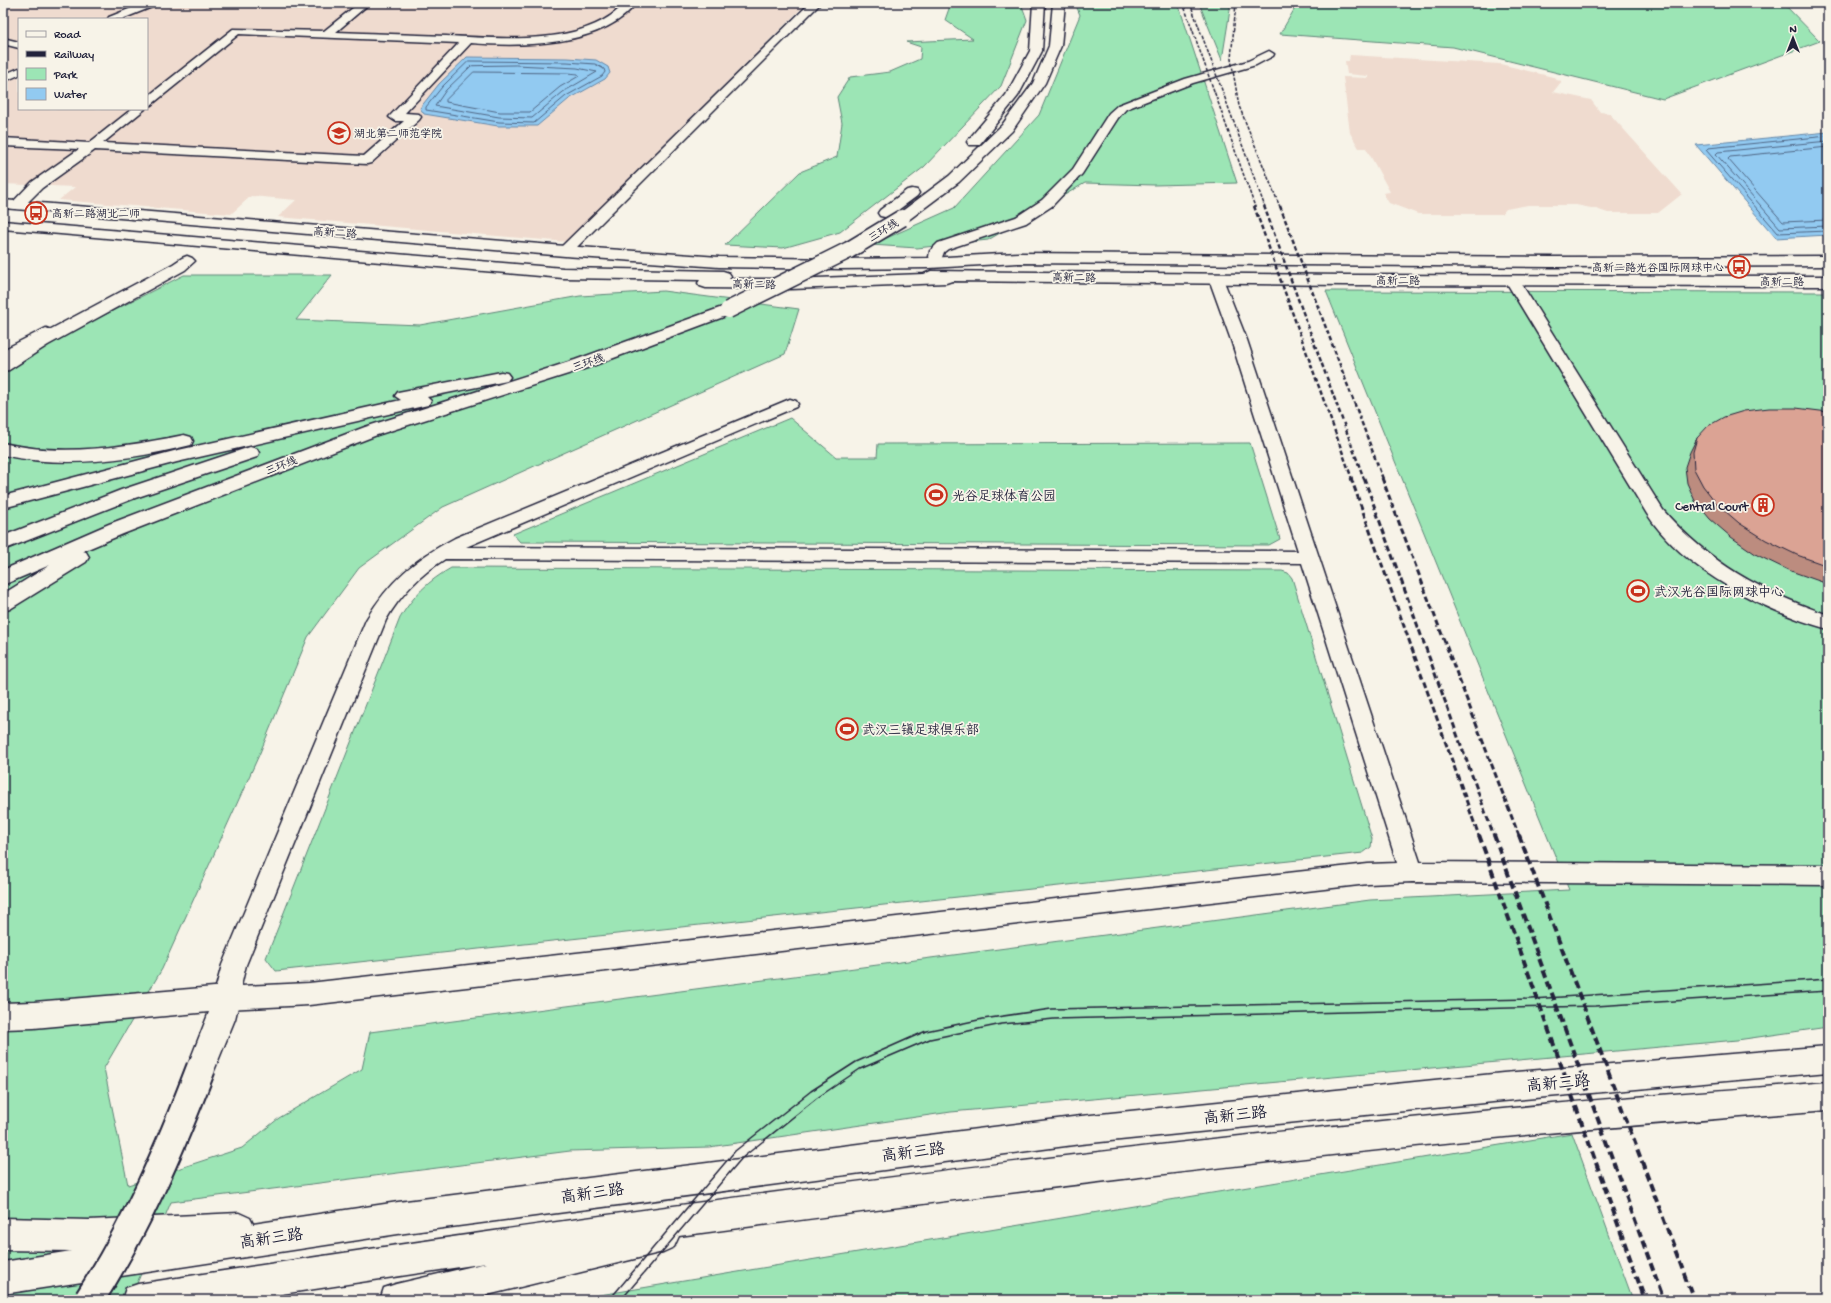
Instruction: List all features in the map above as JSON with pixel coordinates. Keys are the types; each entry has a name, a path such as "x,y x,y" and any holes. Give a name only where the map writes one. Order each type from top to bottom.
{"main road":[{"name":"三环线","path":"3,578 66,550 177,505 371,431 581,364 849,250 902,218 954,179 1007,128 1039,83 1055,46 1059,3"},
{"path":"962,153 978,138 1012,96 1036,51 1039,4"},
{"name":"三环线","path":"259,444 426,400 585,351 721,305 836,242 885,213 922,185"},
{"name":"高新二路","path":"10,204 564,251 776,264 929,263 1018,258"},
{"path":"3,366 42,341 179,267 187,260 214,244 237,224"},
{"name":"高新二路","path":"3,225 662,282 764,285 969,277 1828,281"},
{"name":"高新二路","path":"668,258 854,256 1552,262 1828,261"},
{"path":"3,449 30,454 56,455 86,455 119,452 291,421 441,388 501,377"},
{"path":"3,502 174,457 259,444"},
{"path":"3,543 259,444"},
{"path":"3,604 69,563 177,505"},
{"path":"3,1016 34,1015 226,998 221,1018 166,1157 122,1247 89,1300"},
{"name":"高新三路","path":"3,1278 398,1218 1081,1130 1503,1087 1828,1059"},
{"path":"138,1300 295,1275 775,1208 1093,1167 1493,1124 1828,1096"},
{"path":"396,1300 532,1269 775,1208"},
{"path":"3,1234 89,1236 187,1232 398,1218"}],"street":[{"path":"116,18 154,3"},
{"path":"327,34 365,3"},
{"path":"148,102 237,31 496,42 555,39 606,23 628,7 631,3"},
{"path":"564,251 816,3"},
{"path":"3,142 367,160 415,117 395,117 468,40"},
{"path":"3,41 18,45"},
{"path":"936,257 937,251 943,246 1021,220 1047,203 1078,171 1113,116 1122,107 1189,81 1252,63 1269,54"},
{"path":"3,79 18,72"},
{"path":"10,204 91,147 138,110"},
{"path":"3,356 172,266 187,260"},
{"path":"1216,279 1239,340 1412,872"},
{"path":"1512,280 1656,514 1674,536 1705,561 1749,590 1828,622"},
{"path":"790,404 504,523 441,553 410,576 394,591 376,620 234,965 226,998 308,994 1368,874 1412,872 1828,875"},
{"path":"504,523 499,538 504,549 511,554"},
{"path":"441,553 1310,557"}],"shaded area":[{"name":"湖北第二师范学院","path":"3,3 807,3 651,157 568,242 278,217 296,200 251,196 231,214 59,200 75,187 3,184"},
{"path":"1350,55 1500,64 1557,78 1556,80 1562,81 1553,92 1591,100 1600,112 1609,113 1682,194 1658,213 1608,213 1576,205 1528,205 1506,209 1502,214 1418,214 1389,203 1383,193 1390,192 1366,148 1359,148 1350,133 1343,77 1368,78 1368,76 1347,74 1345,61 1349,61"}],"green space":[{"path":"951,3 1021,3 1027,20 1001,86 924,167 840,232 783,248 725,245 800,172 837,157 842,123 837,97 850,77 890,72 920,59 921,47 906,42 973,39 945,20"},
{"path":"1075,3 1178,3 1237,183 1154,185 1085,183 988,240 917,248 871,245 954,208 1039,115 1080,15"},
{"path":"1199,3 1230,3 1222,60"},
{"path":"1298,3 1783,3 1820,41 1663,99 1453,47 1280,34"},
{"path":"184,275 332,275 296,320 420,325 580,296 663,291 799,309 785,354 443,507 359,568 308,637 259,755 162,969 104,1068 128,1185 242,1148 279,1118 362,1069 370,1032 1370,900 1569,890 1326,291 1828,292 1828,1027 1737,1040 951,1112 709,1147 570,1151 171,1202 130,1300 3,1300 3,370 33,351"},
{"name":"光谷足球体育公园","path":"790,418 836,457 877,457 878,444 1250,443 1280,539 1269,545 520,542 513,534"},
{"name":"武汉三镇足球俱乐部","path":"451,568 1282,571 1288,573 1292,578 1372,839 1371,847 1363,853 276,971 266,958 400,618 410,603 428,584"},
{"path":"1572,1133 1633,1300 570,1300"}],"water":[{"path":"467,57 568,58 596,60 608,67 610,73 605,79 569,99 537,126 498,126 424,114 420,108 439,84"},
{"path":"1828,132 1828,235 1776,238 1696,145"}],"building":[{"name":"Central Court","path":"1769,408 1796,408 1828,412 1828,566 1797,555 1766,540 1739,523 1718,505 1703,486 1694,469 1693,452 1697,438 1708,426 1724,417 1744,411"}],"tram line":[{"path":"609,1300 735,1151 811,1091 856,1062 926,1031 983,1019 1051,1009 1532,999 1828,979"},
{"path":"621,1300 742,1158 817,1098 860,1069 930,1039 1002,1024 1054,1019 1596,1006 1828,991"}],"railway":[{"path":"1183,3 1255,207"},
{"path":"1190,3 1265,207"},
{"path":"1236,3 1231,59 1239,106 1280,207"},
{"path":"1254,206 1352,479"},
{"path":"1264,206 1364,479"},
{"path":"1280,206 1383,479"},
{"path":"1351,478 1479,836"},
{"path":"1364,478 1494,836"},
{"path":"1382,478 1519,836"},
{"path":"1479,835 1645,1300"},
{"path":"1494,835 1664,1300"},
{"path":"1519,835 1694,1300"}],"place":[{"name":"湖北第二师范学院","path":"339,133"},
{"name":"高新二路湖北二师","path":"36,213"},
{"name":"高新二路光谷国际网球中心","path":"1739,267"},
{"name":"光谷足球体育公园","path":"936,495"},
{"name":"Central Court","path":"1763,505"},
{"name":"武汉光谷国际网球中心","path":"1638,591"},
{"name":"武汉三镇足球俱乐部","path":"847,729"}]}
